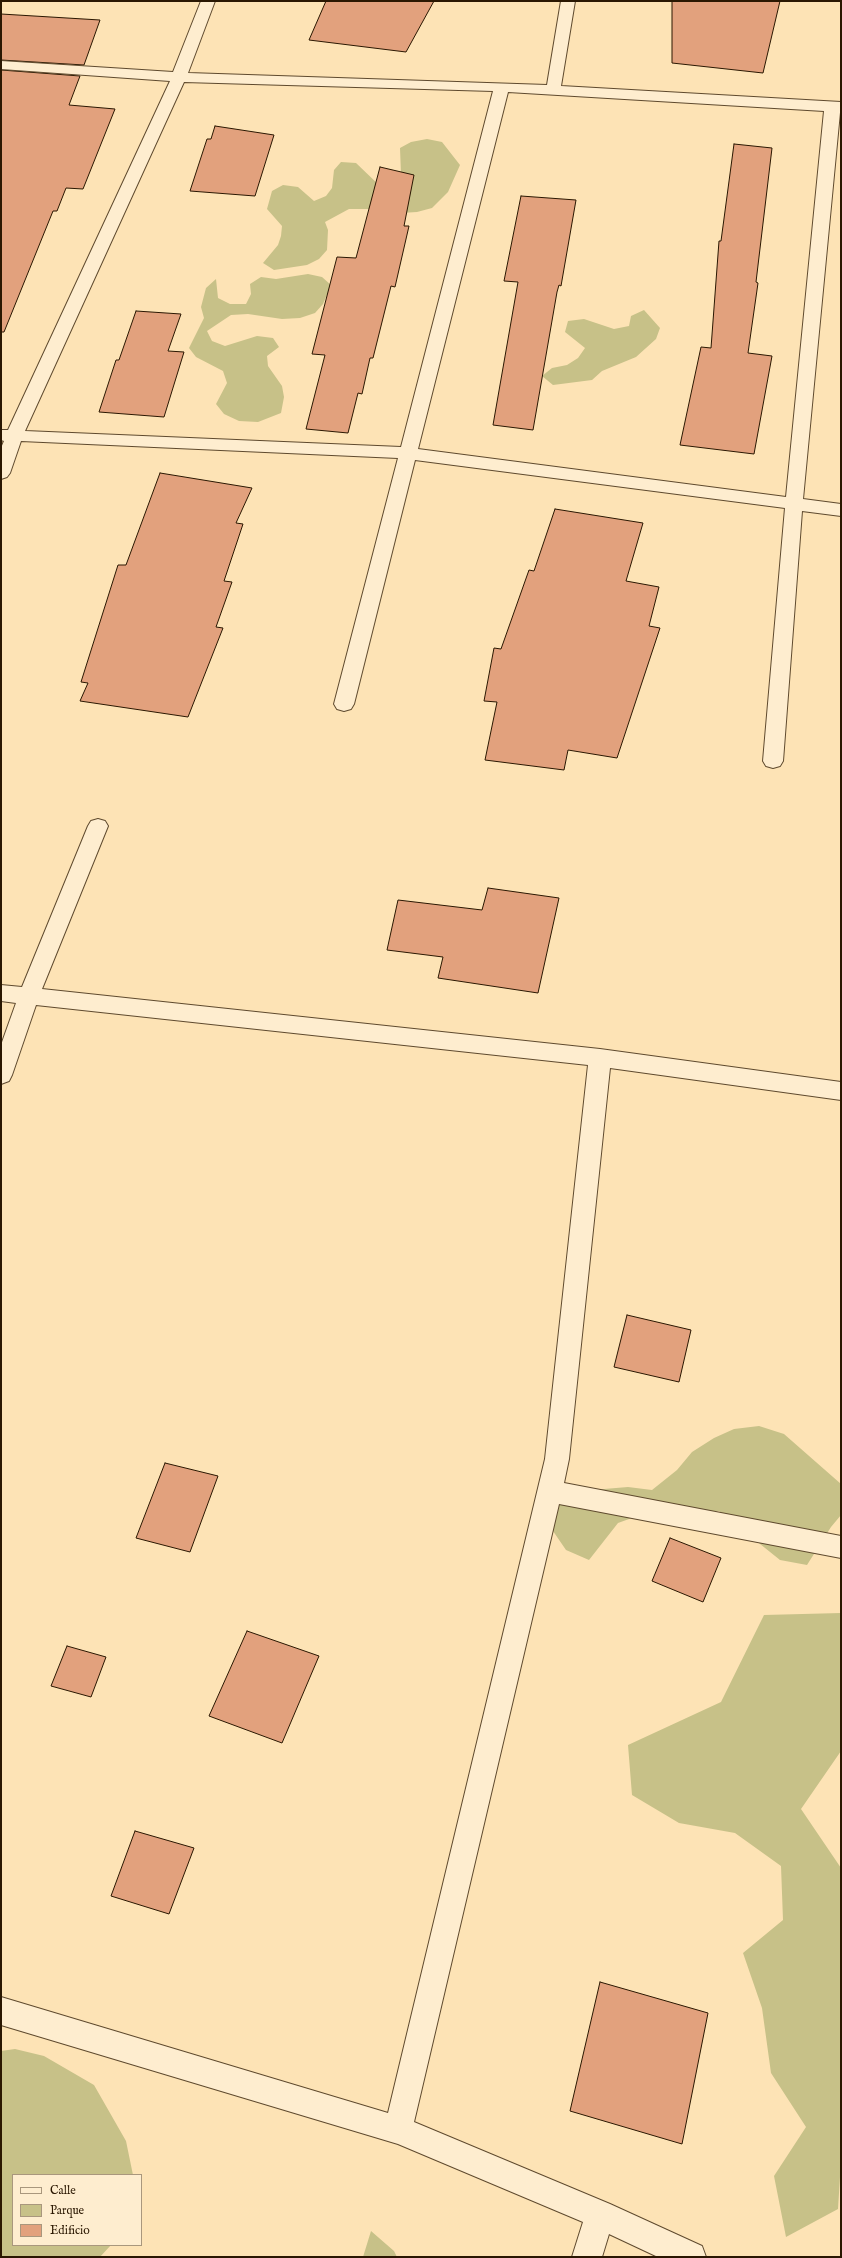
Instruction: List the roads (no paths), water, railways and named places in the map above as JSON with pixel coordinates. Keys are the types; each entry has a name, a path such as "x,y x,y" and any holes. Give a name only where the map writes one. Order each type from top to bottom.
{"street":[{"path":"1,473 8,435 179,77 208,1"},
{"path":"553,91 568,1"},
{"path":"1,65 179,77 502,87 836,107 794,505 773,761"},
{"path":"344,704 502,87"},
{"path":"8,435 408,453 841,510"},
{"path":"1,1075 29,996 98,826"},
{"path":"1,993 600,1058 841,1091"},
{"path":"398,2130 557,1458 600,1058"},
{"path":"549,1491 841,1547"},
{"path":"1,2011 398,2130 600,2214 691,2257"},
{"path":"587,2257 600,2214"}]}
